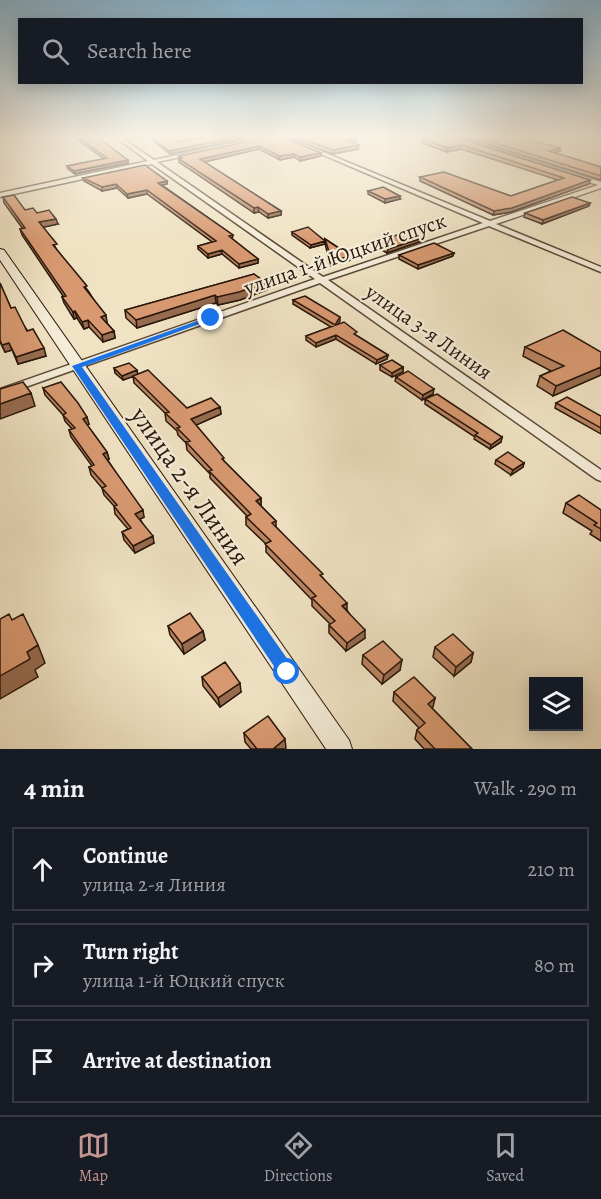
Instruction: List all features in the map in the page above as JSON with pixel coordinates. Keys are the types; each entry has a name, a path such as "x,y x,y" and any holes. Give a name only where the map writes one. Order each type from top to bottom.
{"street":[{"path":"0,195 111,171"},
{"name":"улица 3-я Линия","path":"166,171 324,279 601,476"},
{"path":"363,171 601,270"},
{"path":"558,171 601,185"},
{"name":"улица 1-й Юцкий спуск","path":"0,393 601,185"},
{"name":"улица 2-я Линия","path":"0,252 340,749"}],"building":[{"path":"117,171 153,171 167,181 158,183 233,235 229,236 258,259 239,264 222,250 208,254 198,246 216,241 147,190 127,194 116,184 102,187 83,178"},
{"path":"197,171 219,171 281,211 268,214 258,207 254,208"},
{"path":"542,171 562,171 590,180 512,208 494,211 420,177 444,172 511,196 564,178"},
{"path":"585,171 601,171 601,176"},
{"path":"383,187 400,196 385,199 368,191"},
{"path":"14,195 25,210 33,208 37,213 49,210 56,219 39,222 57,244 53,245 87,286 84,287 106,315 101,317 114,331 102,335 88,320 82,322 75,311 73,312 62,297 66,296 20,229 25,228 3,197"},
{"path":"572,197 590,203 543,220 525,213"},
{"path":"308,227 325,241 311,245 292,232"},
{"path":"408,231 422,238 388,249 375,243"},
{"path":"325,239 351,256 332,261"},
{"path":"434,243 454,253 418,265 399,255"},
{"path":"254,274 267,283 239,292 217,297 215,295 136,320 125,310"},
{"path":"0,283 11,308 15,307 27,331 33,329 44,348 16,357 9,343 2,345 0,340"},
{"path":"305,296 340,317 335,325 293,300"},
{"path":"344,322 357,332 354,334 388,355 377,360 336,335 316,343 306,336"},
{"path":"563,330 601,352 601,367 556,386 540,376 564,366 525,347"},
{"path":"392,360 403,367 392,373 380,365"},
{"path":"129,363 137,370 122,376 114,368"},
{"path":"148,370 187,408 211,398 220,407 191,419 224,458 222,459 261,498 256,501 276,521 272,523 323,574 320,575 347,603 342,606 365,630 347,643 329,625 335,621 312,598 316,596 265,544 271,541 246,517 251,514 209,471 212,470 186,442 190,441 177,428 180,427 165,413 169,412 133,376"},
{"path":"408,371 434,389 423,395 396,377"},
{"path":"23,382 31,393 0,404 0,389"},
{"path":"61,382 87,417 83,419 107,452 103,454 143,510 135,514 153,536 133,546 122,532 131,528 114,506 117,505 102,488 106,486 89,467 94,465 69,430 75,428 63,415 66,413 43,388"},
{"path":"437,394 502,437 491,445 475,435 478,433 425,399"},
{"path":"567,397 601,416 601,428 556,403"},
{"path":"508,452 524,463 513,470 496,460"},
{"path":"579,495 601,510 601,529 594,525 597,523 566,503"},
{"path":"190,613 203,631 182,644 168,626"},
{"path":"9,614 12,620 23,614 38,645 27,652 30,659 0,676 0,619"},
{"path":"453,634 473,653 456,667 435,647"},
{"path":"383,641 402,660 384,675 363,655"},
{"path":"225,662 240,683 218,698 202,677"},
{"path":"414,677 435,698 428,704 472,749 435,749 417,730 425,723 394,692"},
{"path":"268,716 285,739 273,749 257,749 244,733"}],"route":[{"path":"211,318 77,366 287,672"}]}
